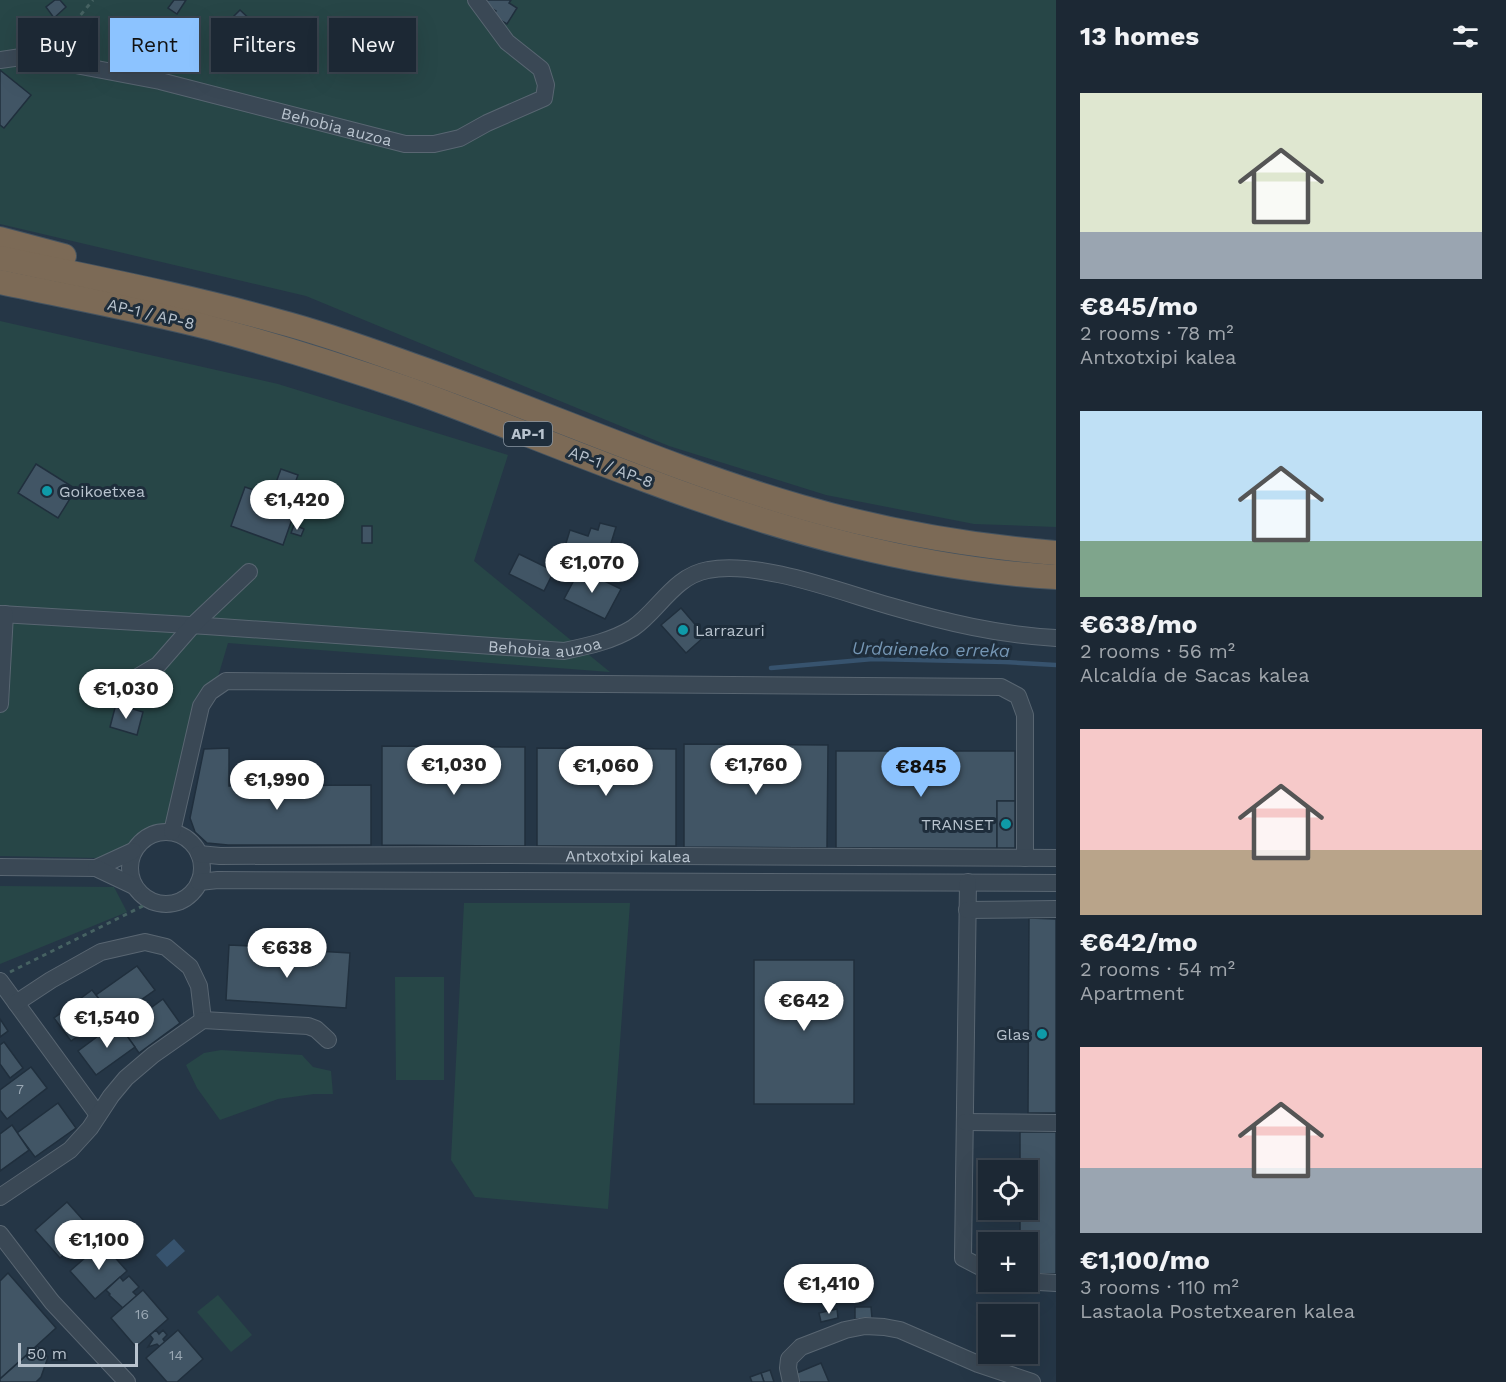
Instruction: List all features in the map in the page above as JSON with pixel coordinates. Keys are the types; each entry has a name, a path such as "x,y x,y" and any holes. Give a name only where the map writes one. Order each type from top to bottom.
{"highway":[{"path":"0,239 68,257 165,292"},
{"name":"AP-1 / AP-8","path":"0,258 165,292 284,322 420,368 675,464 802,507 951,541 1056,553"},
{"name":"AP-1 / AP-8","path":"0,282 141,311 357,371 487,418 696,499 795,531 896,555 999,572 1056,577"},
{"path":"0,297 101,313 141,311"}],"street":[{"name":"Behobia auzoa","path":"98,69 160,81 405,144 434,144 460,138 487,123 544,98 546,85 541,69 507,42 476,0"},
{"name":"Behobia auzoa","path":"0,60 18,57"},
{"name":"Behobia auzoa","path":"2,614 564,651 603,642 633,627 687,576 708,570 730,568 802,580 893,607 985,630 1030,637 1056,638"},
{"path":"114,691 158,665 193,625 249,572"},
{"path":"0,704 2,614"},
{"path":"172,832 201,706 210,692 226,681 1001,687 1018,696 1025,715 1025,858"},
{"path":"172,832 184,837 199,854 202,864 200,882 183,900 162,905 151,902 140,895 130,876 129,864 133,851 143,839 156,833 172,832"},
{"path":"96,868 133,851"},
{"name":"Antxotxipi kalea","path":"199,854 220,856 1056,858"},
{"path":"0,867 96,868 134,886"},
{"name":"Antxotxipi kalea","path":"200,882 218,880 1056,883"},
{"path":"968,882 963,1258 978,1265"},
{"path":"967,910 1056,909"},
{"path":"16,1003 101,952 145,942 166,947 190,967 199,986 203,1020"},
{"path":"5,977 16,1003 98,1115"},
{"path":"0,1197 70,1150 90,1128 126,1078 153,1055 203,1020 308,1026 316,1029 328,1040"},
{"path":"965,1122 1056,1123"},
{"path":"0,1234 52,1302 127,1382"},
{"path":"1038,1281 1056,1282"},
{"path":"791,1382 789,1359 801,1347 845,1330 865,1326 900,1330 978,1364 1032,1382"}],"path":[{"path":"79,18 93,0"},
{"path":"5,977 151,902"}],"green space":[{"path":"0,0 1056,0 1056,527 974,524 826,495 669,446 306,296 0,224"},
{"path":"0,321 278,384 508,455 474,561 610,672 228,643 172,832 98,858 0,856"},
{"path":"0,886 114,887 127,912 0,964"},
{"path":"464,903 630,903 608,1209 475,1197 451,1160"},
{"path":"395,977 444,977 444,1080 396,1080"},
{"path":"221,1050 302,1055 313,1067 331,1071 333,1094 278,1099 220,1120 197,1088 186,1065 204,1053"},
{"path":"218,1295 252,1335 231,1352 197,1312"}],"water":[{"path":"174,1239 185,1251 167,1267 156,1255"}],"building":[{"path":"55,0 60,0 66,7 54,18 46,7"},
{"path":"174,0 186,0 177,14 168,8"},
{"path":"487,0 511,0 509,3 517,8 507,24 498,19 494,14 496,11 484,4"},
{"path":"240,10 249,18 232,18"},
{"path":"0,70 31,95 4,128 0,125"},
{"name":"Goikoetxea","path":"36,464 76,489 58,518 18,493"},
{"path":"281,469 298,475 288,502 297,505 283,545 231,526 245,487 271,496"},
{"path":"600,523 616,527 604,566 563,553 570,530 588,536 591,528 598,530"},
{"path":"294,525 304,529 301,536 291,533"},
{"path":"362,526 372,526 372,543 362,543"},
{"path":"519,554 554,571 544,591 509,574"},
{"path":"580,569 621,589 605,619 564,599"},
{"name":"Larrazuri","path":"681,608 705,636 686,653 661,625"},
{"path":"116,704 143,712 137,735 110,727"},
{"path":"684,744 828,745 827,848 684,847"},
{"path":"382,746 525,747 525,846 382,845"},
{"path":"229,748 229,786 371,785 371,845 207,843 195,832 190,818 204,749"},
{"path":"537,748 676,749 676,846 537,846"},
{"path":"836,751 1015,751 1015,801 997,801 997,848 836,848"},
{"name":"TRANSET","path":"997,801 1015,801 1015,848 997,848"},
{"name":"Glas","path":"1029,918 1056,919 1056,1113 1028,1113"},
{"path":"229,945 269,947 268,962 315,965 316,951 350,953 346,1008 226,1000"},
{"path":"754,960 854,960 854,1104 754,1104"},
{"path":"137,966 155,990 114,1019 96,995"},
{"path":"92,990 110,1013 71,1041 54,1018"},
{"path":"163,999 180,1023 139,1053 122,1029"},
{"path":"0,1019 8,1031 0,1037"},
{"path":"117,1022 135,1047 96,1075 78,1051"},
{"path":"4,1042 23,1068 10,1078 0,1064 0,1045"},
{"path":"31,1067 47,1088 7,1119 0,1110 0,1090"},
{"path":"58,1103 76,1128 35,1157 17,1133"},
{"path":"12,1125 29,1150 0,1171 0,1134"},
{"path":"1020,1132 1056,1132 1056,1274 1038,1274 1038,1232 1020,1232 1020,1220 1038,1220 1038,1160 1020,1160"},
{"path":"67,1202 92,1230 60,1258 35,1230"},
{"path":"79,1241 83,1245 87,1241 91,1246 87,1250 90,1254 84,1259 81,1255 72,1259 77,1250 74,1246"},
{"path":"102,1243 127,1271 95,1299 70,1271"},
{"path":"8,1273 56,1328 0,1379 0,1281"},
{"path":"129,1276 139,1287 133,1292 137,1296 123,1308 106,1290 120,1277 123,1281"},
{"path":"143,1290 168,1319 136,1347 111,1318"},
{"path":"855,1307 871,1307 872,1318 855,1319"},
{"path":"837,1309 838,1318 821,1322 819,1313"},
{"path":"156,1330 159,1334 163,1330 167,1335 163,1339 165,1342 160,1347 157,1344 148,1347 153,1339 150,1335"},
{"path":"178,1330 203,1359 177,1382 167,1382 146,1358"},
{"path":"37,1346 48,1357 41,1377 36,1382 0,1382 0,1379"},
{"path":"821,1363 829,1382 795,1382 792,1375"},
{"path":"770,1370 774,1382 764,1382 761,1373"},
{"path":"761,1373 764,1382 752,1382 750,1377"}],"waterway":[{"name":"Urdaieneko erreka","path":"771,668 873,659 1056,665"}],"place":[{"name":"Goikoetxea","path":"47,491"},
{"name":"Larrazuri","path":"683,630"},
{"name":"TRANSET","path":"1006,824"},
{"name":"Glas","path":"1042,1034"}]}
